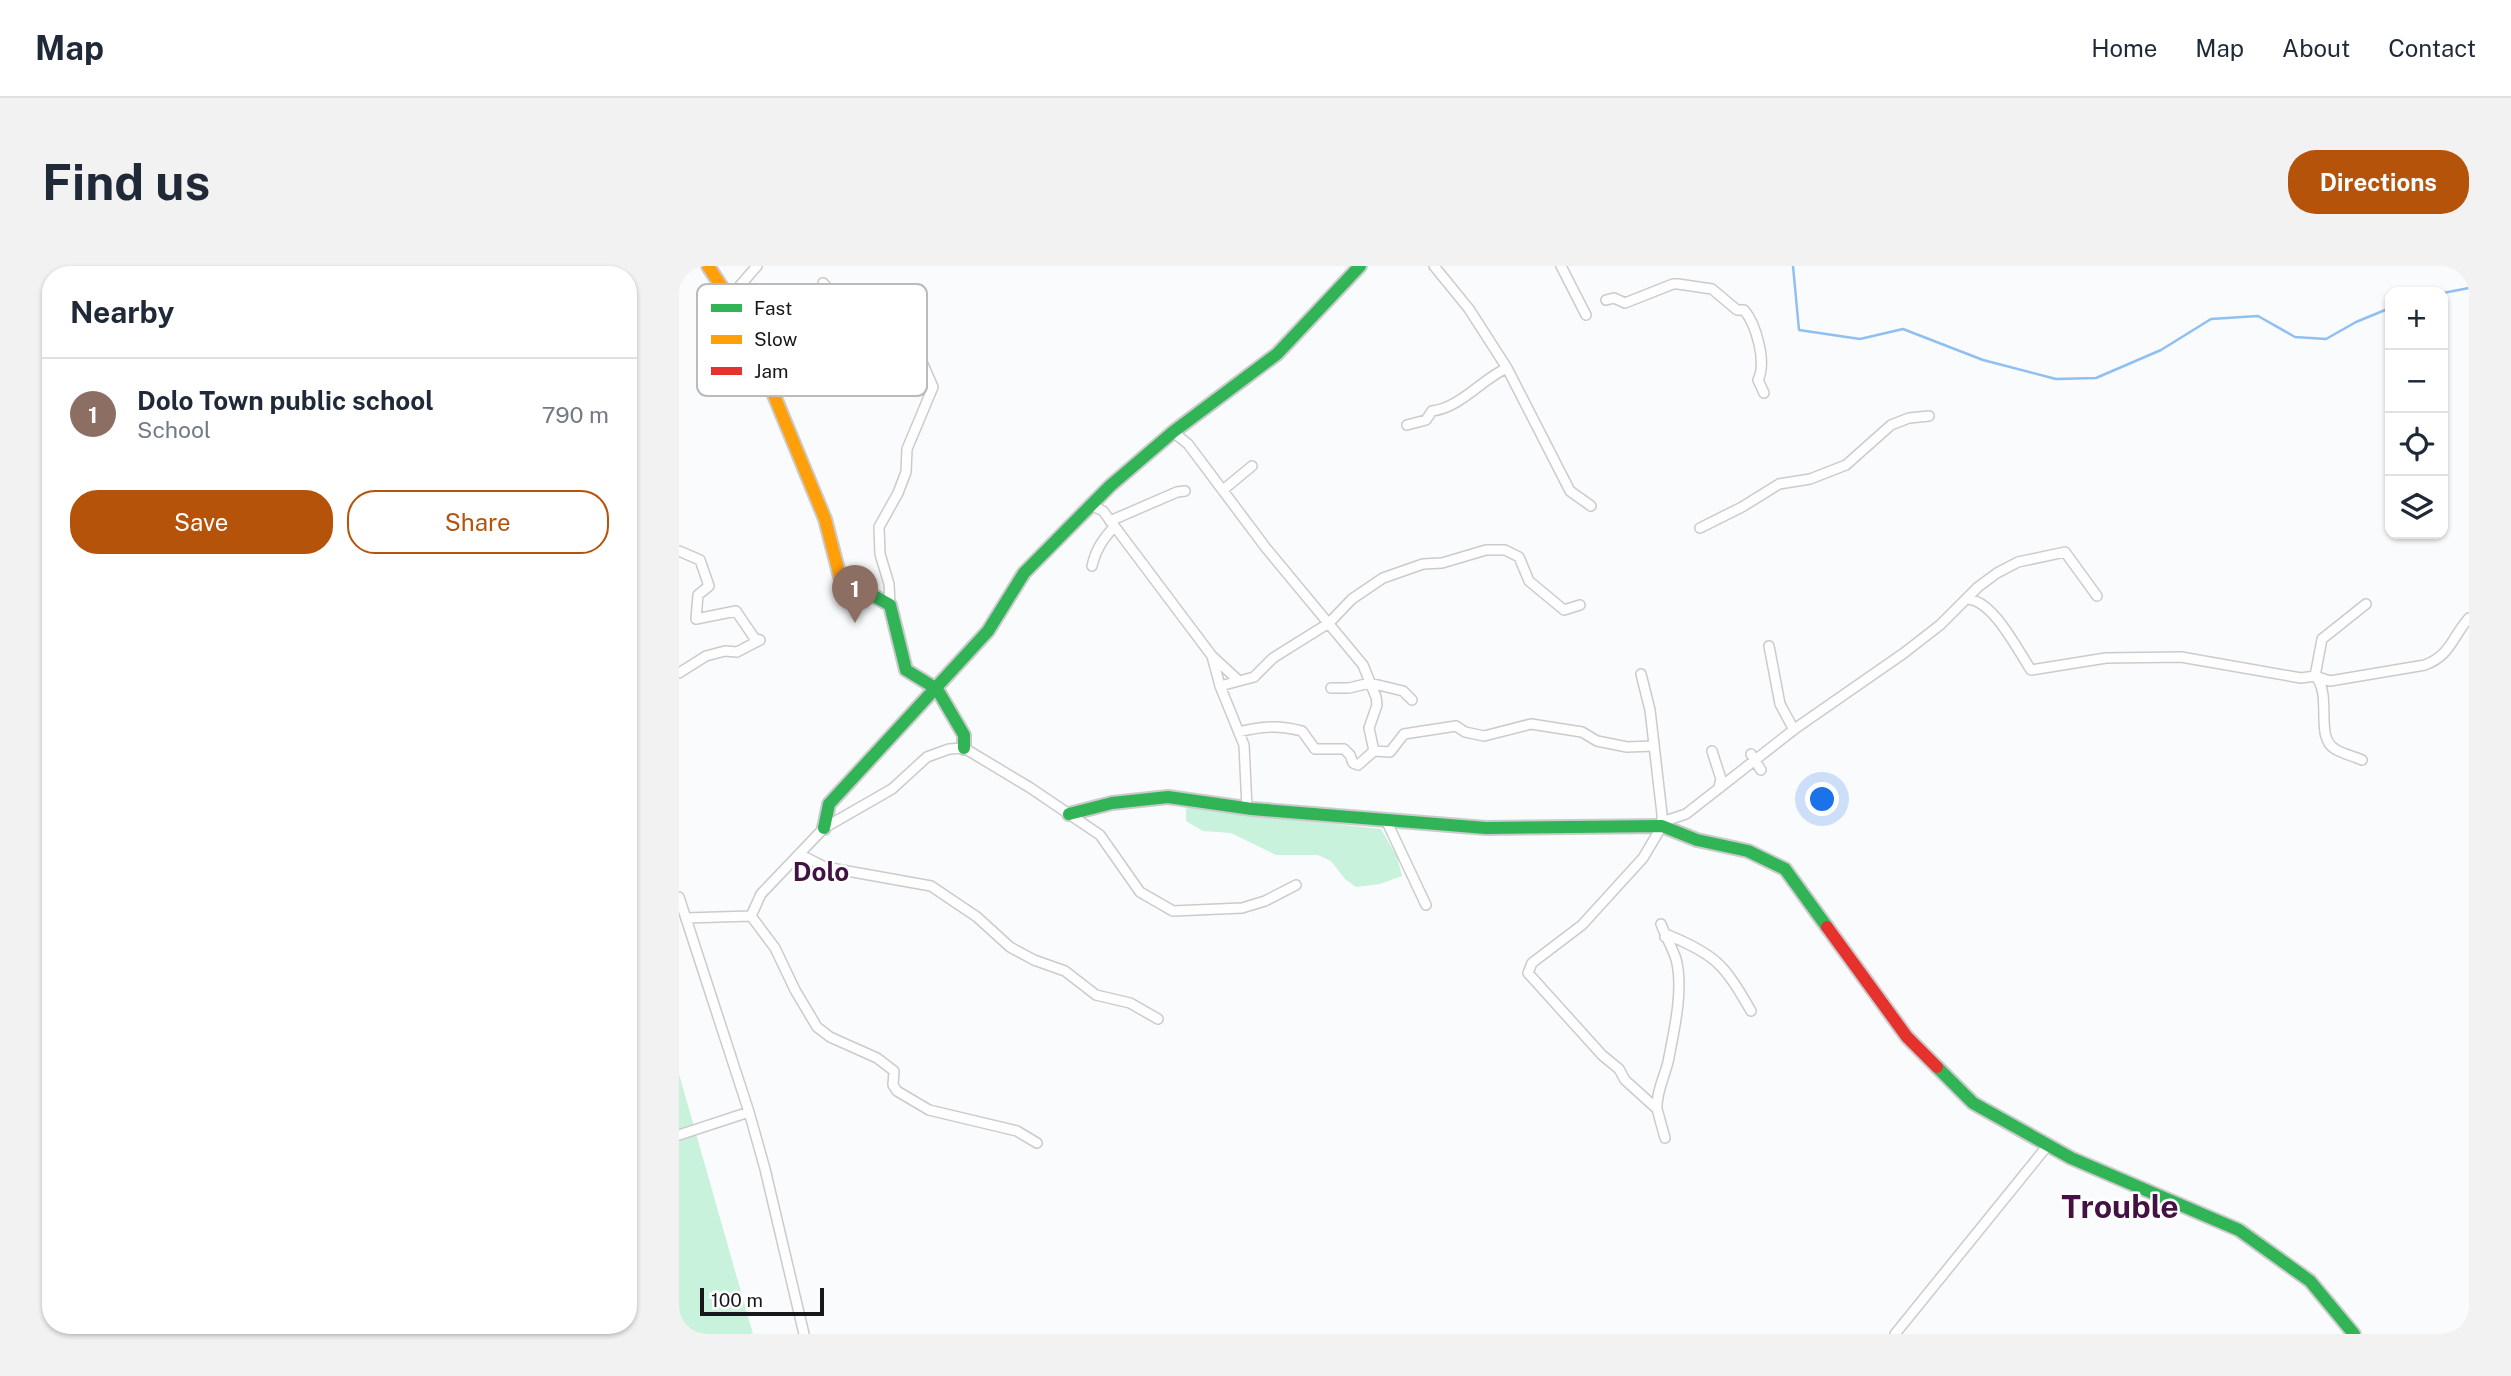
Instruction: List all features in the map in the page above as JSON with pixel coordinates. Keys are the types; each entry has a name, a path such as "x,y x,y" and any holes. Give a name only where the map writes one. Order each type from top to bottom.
{"street":[{"path":"708,266 720,284"},
{"path":"741,284 757,266"},
{"path":"824,828 829,804 988,631 1024,573 1110,486 1173,432 1277,354 1360,266"},
{"path":"1434,266 1468,309 1507,368 1570,491 1591,506"},
{"path":"1561,266 1586,315"},
{"path":"1606,300 1614,298 1626,303 1673,284 1711,289 1737,310 1744,310 1753,321 1762,358 1758,380 1764,393"},
{"path":"1407,425 1426,420 1432,411 1442,410 1507,368"},
{"path":"927,373 933,387 907,449 906,472 879,527 880,554 889,584 890,605 906,670 937,689 964,735 964,748"},
{"path":"774,396 825,519 840,577 890,605"},
{"path":"1700,528 1776,486 1810,479 1846,465 1891,425 1909,418 1929,416"},
{"path":"1173,432 1188,444 1266,548 1363,665 1376,697 1377,705 1369,728 1374,751"},
{"path":"1223,490 1252,466"},
{"path":"1092,566 1095,553 1112,524 1177,492 1185,491"},
{"path":"1091,505 1103,511 1212,656 1239,681"},
{"path":"1220,686 1254,677 1273,659 1329,623 1352,598 1383,578 1423,564 1442,563 1486,550 1505,550 1519,557 1529,581 1564,610 1580,605"},
{"path":"679,551 700,560 709,586 698,595 697,619 736,611 755,639 760,640 737,652 725,651 706,656 679,673"},
{"path":"1069,814 1112,803 1168,797 1247,808 1486,828 1662,824 1686,814 1753,757 1904,653 1940,625 1997,573 2018,562 2066,552 2097,596"},
{"path":"1967,598 1975,599 1993,614 2031,670 2106,658 2181,657 2301,678 2315,676 2330,681 2343,680 2425,665 2438,660 2469,618"},
{"path":"2362,760 2333,749 2328,741 2322,709 2325,702 2323,690 2315,676 2322,639 2366,604"},
{"path":"1769,646 1780,704 1794,730"},
{"path":"1212,656 1220,686 1244,745 1247,808"},
{"path":"1641,674 1650,710 1662,824 1643,858 1619,885 1582,925 1532,963 1528,972 1602,1055 1619,1069 1625,1080 1657,1109"},
{"path":"1331,688 1349,688 1370,682 1403,691 1412,700"},
{"path":"1239,733 1264,726 1283,726 1302,731 1315,749 1344,749 1353,763 1358,765 1374,751 1390,752 1404,734 1455,726 1465,732 1484,736 1531,724 1582,732 1597,741 1627,747 1654,746"},
{"path":"751,916 761,894 824,828 892,789 927,757 949,749 964,748 1100,835 1140,892 1173,911 1242,908 1265,901 1296,885"},
{"path":"1712,751 1721,779 1719,787"},
{"path":"1753,757 1761,770"},
{"path":"1386,820 1426,905"},
{"path":"1662,824 1697,840 1748,850 1785,869 1907,1037 1973,1103 2071,1158 2239,1230 2310,1281 2354,1334"},
{"path":"799,854 825,867 931,886 977,918 1010,947 1034,960 1065,971 1096,996 1131,1003 1158,1019"},
{"path":"679,897 765,1169 804,1334"},
{"path":"686,918 751,916"},
{"path":"751,916 775,948 817,1027 831,1037 877,1058 894,1071 893,1085 897,1091 929,1110 1017,1131 1037,1143"},
{"path":"1661,923 1676,959 1677,1014 1665,1077 1656,1098 1665,1138"},
{"path":"1665,937 1668,935 1686,942 1717,961 1730,975 1751,1011"},
{"path":"679,1135 748,1112"},
{"path":"1895,1334 2048,1145"}],"green space":[{"path":"1196,806 1235,813 1381,829 1397,857 1402,876 1380,884 1356,887 1345,879 1331,861 1318,855 1276,855 1231,833 1203,831 1186,821 1186,809"},
{"path":"679,1074 753,1334 679,1334"}],"waterway":[{"path":"1793,266 1799,330 1860,339 1903,329 1983,360 2056,379 2096,378 2161,350 2211,319 2258,316 2295,337 2326,339 2385,310"},
{"path":"2448,292 2469,288"}],"traffic: fast":[{"path":"824,828 829,804 988,631 1024,573 1110,486 1173,432 1277,354 1360,266"},
{"path":"856,586 890,605 906,670 937,689 964,735 964,748"},
{"path":"1069,814 1112,803 1168,797 1252,809 1486,828 1662,826 1697,840 1748,851 1785,869 1827,927"},
{"path":"1937,1067 1973,1103 2071,1158 2239,1230 2310,1281 2354,1334"}],"traffic: slow":[{"path":"708,266 720,284"},
{"path":"774,396 825,519 840,577 856,586"}],"traffic: jam":[{"path":"1827,927 1907,1037 1937,1067"}],"place":[{"name":"Dolo Town public school","path":"855,623"}],"district":[{"name":"Dolo","path":"821,871"},
{"name":"Trouble","path":"2120,1206"}]}
